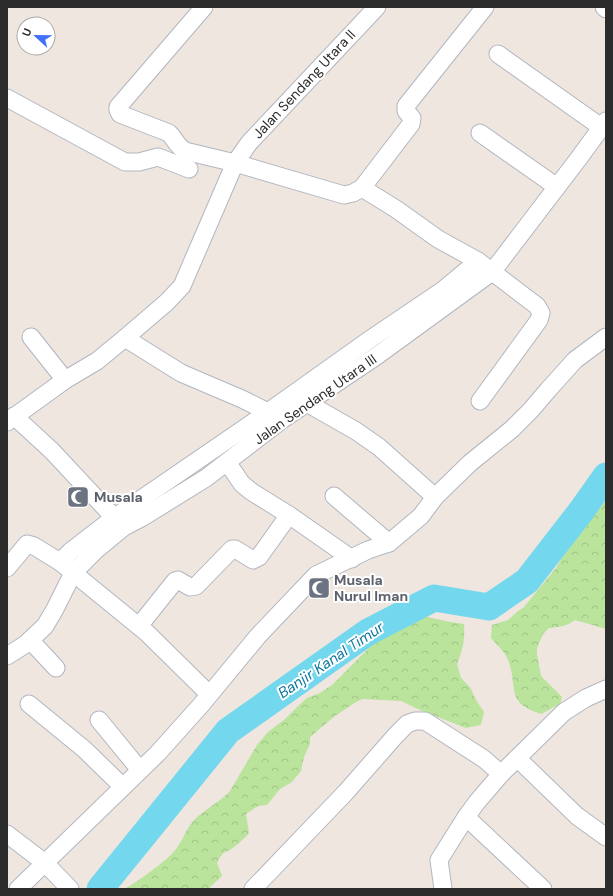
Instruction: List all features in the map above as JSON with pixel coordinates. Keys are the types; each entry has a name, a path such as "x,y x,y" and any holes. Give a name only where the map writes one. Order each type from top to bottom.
{"street":[{"path":"204,7 118,107 120,114 169,133 174,138 178,147 185,152 235,163 344,195 353,193 362,188 412,124 412,118 406,111 406,106 485,7"},
{"name":"Jalan Sendang Utara II","path":"11,419 65,380 97,361 167,302 182,286 235,163 249,143 376,7"},
{"path":"498,54 604,124"},
{"path":"7,98 125,162 139,162 158,157 189,169"},
{"name":"Jalan Sendang Utara III","path":"7,656 30,640 45,626 73,573 96,550 120,522 143,518 206,478 227,462 275,416 307,403 378,355 492,272 604,124"},
{"path":"480,133 557,187"},
{"path":"362,188 396,209 438,239 478,262 537,306 541,314 539,320 480,401"},
{"path":"60,562 71,551 120,522 275,416 372,338 443,290 478,262"},
{"path":"31,337 65,380"},
{"path":"18,889 47,865 158,753 258,636 316,575 368,550 389,543 421,516 435,497 470,464 512,429 531,410 575,360 606,337"},
{"path":"125,338 181,373 242,399 275,416"},
{"path":"307,403 356,431 379,447 435,497"},
{"path":"11,419 52,451 120,522"},
{"path":"227,462 242,484 252,492 352,558"},
{"path":"334,496 389,543"},
{"path":"139,626 175,581 181,580 193,588 231,549 235,549 253,560 259,557 289,515"},
{"path":"7,568 27,544 34,546 60,562 139,626 209,694"},
{"path":"30,640 56,668"},
{"path":"443,889 439,860 466,817 501,774 564,712 586,698 606,689"},
{"path":"29,704 84,749 123,787"},
{"path":"99,720 140,770"},
{"path":"253,889 346,792 396,735 407,724 415,720 425,721 484,759 501,774"},
{"path":"517,758 577,816 606,837"},
{"path":"466,817 543,889"},
{"path":"7,834 47,865 70,889"}],"green space":[{"path":"606,498 606,629 575,620 563,626 549,628 543,634 537,648 541,676 562,697 560,704 541,714 529,709 517,699 507,657 491,638 492,625 508,620 524,607 556,568 566,551 603,504"},
{"path":"423,616 464,624 463,644 457,664 461,678 470,687 484,712 481,725 466,728 401,701 363,699 356,702 335,716 310,737 310,744 304,757 301,771 292,782 280,789 267,805 258,806 246,814 249,833 238,844 221,856 217,863 222,876 208,889 125,889 172,854 194,820 222,799 230,791 257,745 268,732 285,719 307,698 320,693 332,685 396,621 409,617"}],"waterway":[{"name":"Banjir Kanal Timur","path":"100,889 228,731 368,632 434,598 489,607 527,581 582,510 606,476"}],"place":[{"name":"Musala","path":"78,497"},
{"name":"Musala Nurul Iman","path":"319,588"}]}
